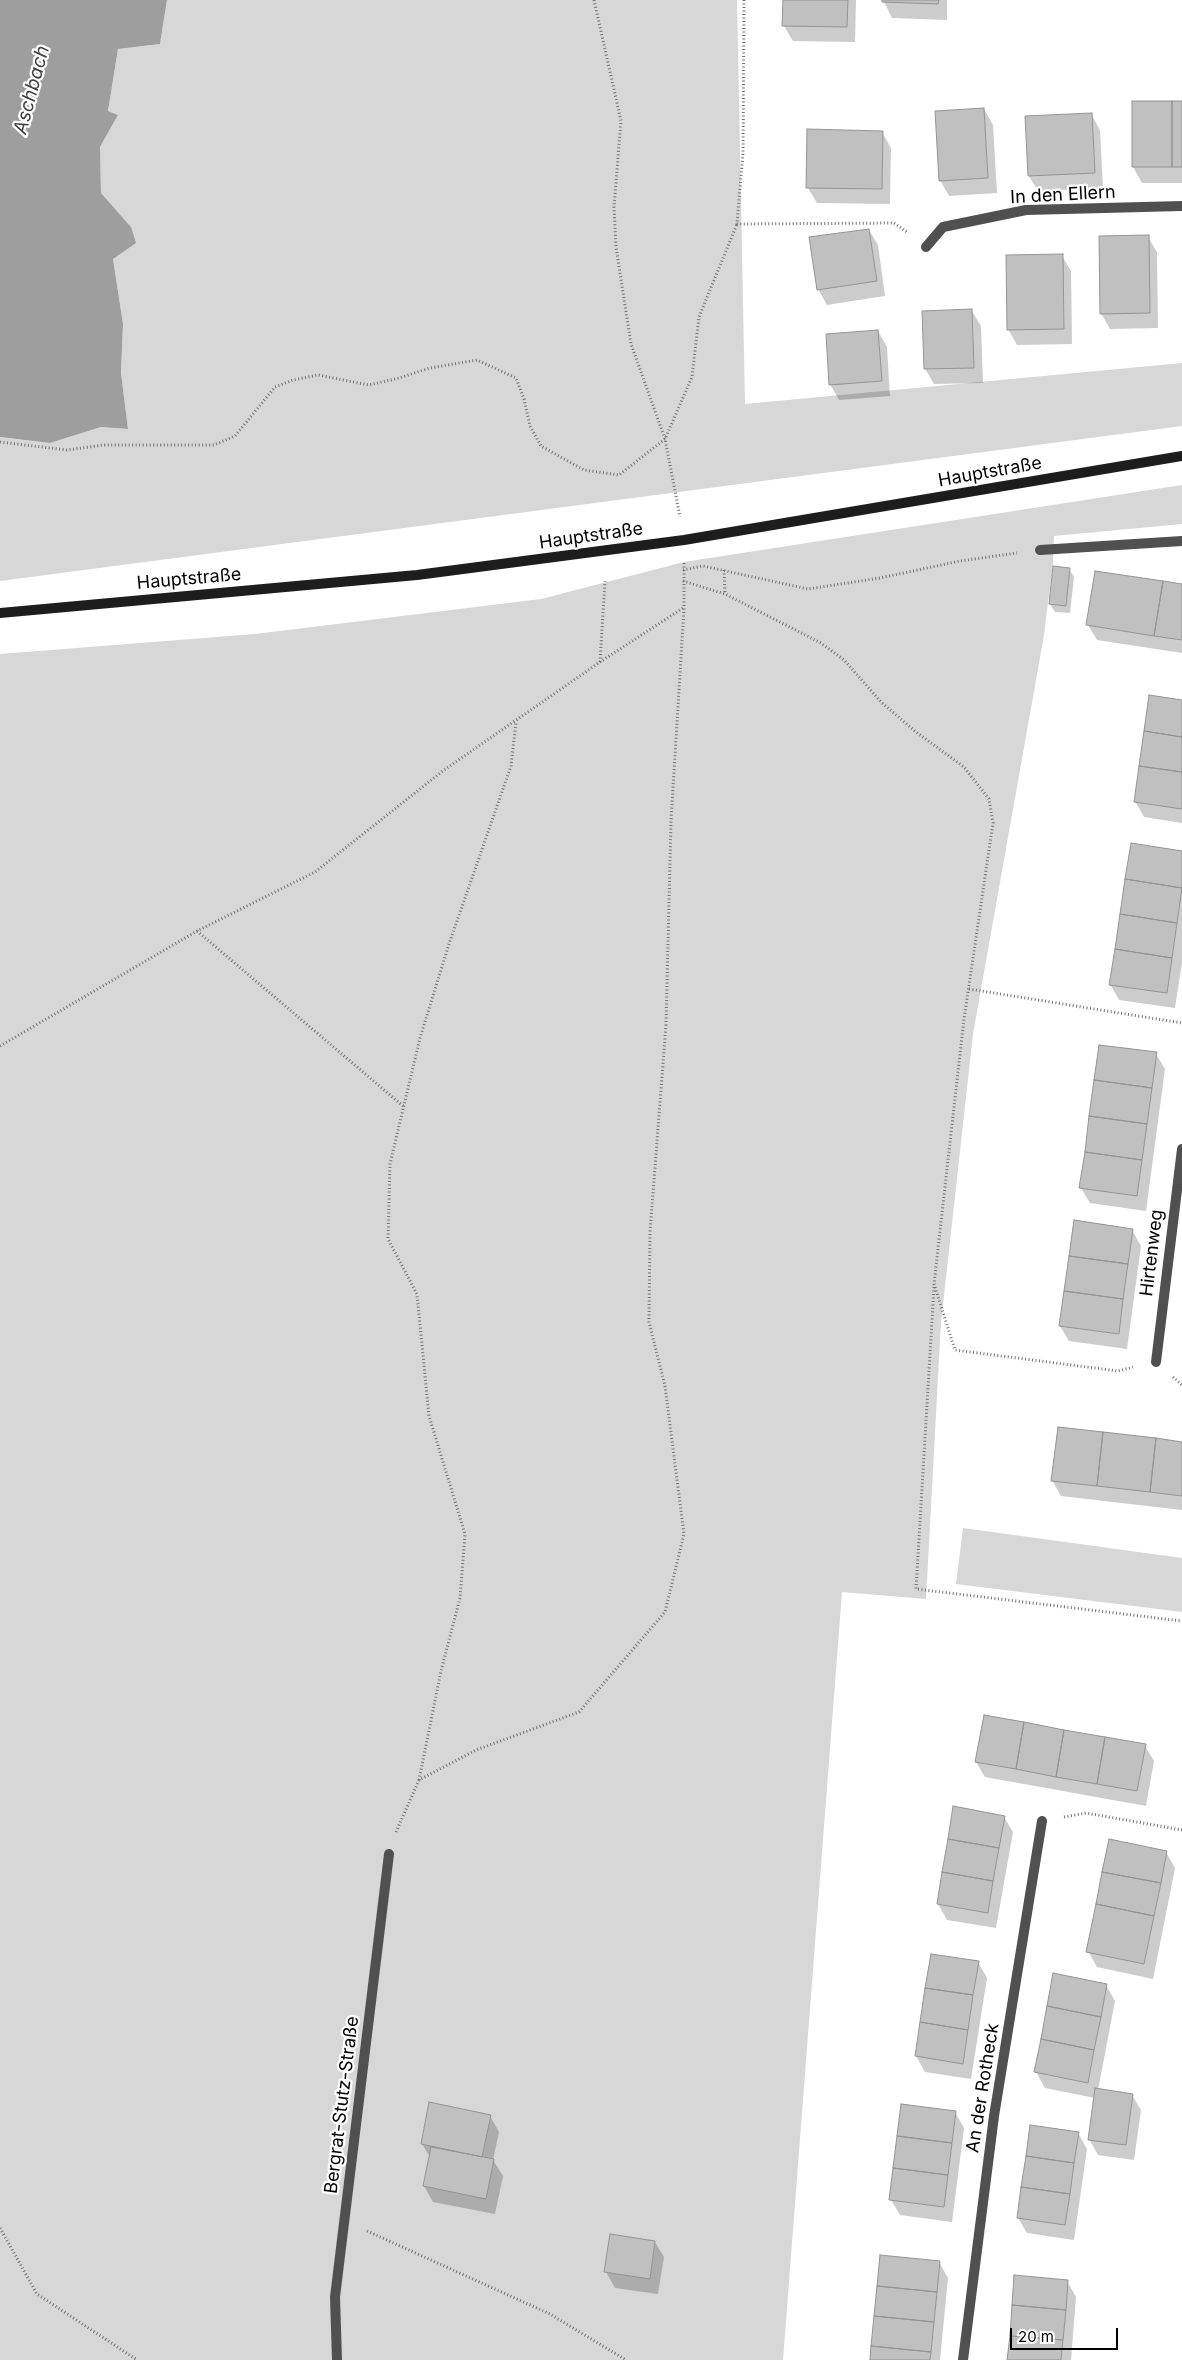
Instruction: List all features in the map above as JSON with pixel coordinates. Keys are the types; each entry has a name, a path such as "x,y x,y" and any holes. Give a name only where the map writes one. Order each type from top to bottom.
{"main road":[{"name":"Hauptstraße","path":"0,613 417,575 674,541 1182,456"}],"street":[{"name":"In den Ellern","path":"926,247 943,227 1026,210 1182,206"},
{"path":"1040,550 1182,541"},
{"name":"Hirtenweg","path":"1156,1362 1182,1149"},
{"name":"An der Rotheck","path":"963,2360 994,2116 1042,1821"},
{"name":"Bergrat-Stutz-Straße","path":"337,2360 335,2297 390,1854"}],"path":[{"path":"594,0 621,121 614,207 616,247 630,344 665,439"},
{"path":"0,442 67,450 104,445 214,445 235,436 275,387 293,380 318,375 369,385 400,378 430,368 478,360 516,378 524,399 530,426 541,446 584,470 619,475 665,439 692,378 699,317 737,224 743,153 744,0"},
{"path":"737,224 894,223 926,247"},
{"path":"683,570 703,566 808,589 880,578 960,561 1040,550"},
{"path":"724,570 725,594"},
{"path":"600,662 606,581"},
{"path":"683,581 725,594 821,643 844,660 882,703 916,732 964,767 989,799 993,823 969,989 934,1284 916,1589 1182,1621"},
{"path":"0,1046 197,931 315,872 444,770 516,722 600,662 684,608 671,821 666,1026 650,1232 649,1322 666,1386 684,1534 665,1612 579,1712 476,1750 419,1780"},
{"path":"390,1854 398,1824 419,1780 441,1671 460,1598 465,1534 429,1416 417,1294 388,1239 390,1164 420,1038 449,944 511,766 516,722"},
{"path":"197,931 404,1106"},
{"path":"969,989 1182,1023"},
{"path":"934,1284 955,1350 1118,1371 1156,1362"},
{"path":"1042,1821 1086,1813 1182,1830"},
{"path":"344,2221 550,2314 626,2360"},
{"path":"0,2228 37,2294 137,2360"}],"shaded area":[{"path":"167,0 737,0 745,404 1182,363 1182,426 0,581 0,437 50,443 101,427 128,429 121,373 123,324 113,259 131,227 101,193 100,147 118,115 108,111 118,49 160,44"},
{"path":"1182,485 1182,524 1054,536 1053,562 1044,635 973,1034 941,1322 926,1599 842,1592 783,2360 0,2360 0,654 255,634 541,599 684,562"},
{"path":"963,1528 1182,1558 1182,1612 956,1584"}],"water":[{"name":"Aschbach","path":"0,0 167,0 160,44 118,49 108,111 118,115 100,147 101,193 131,227 136,243 113,259 123,324 121,373 128,429 101,427 50,443 0,437"}],"building":[{"path":"783,0 848,0 847,27 782,26"},
{"path":"882,0 939,0 938,4 882,2"},
{"path":"1132,101 1172,101 1172,167 1132,167"},
{"path":"1172,101 1182,101 1182,167 1172,167"},
{"path":"984,108 988,178 939,181 935,111"},
{"path":"1092,113 1095,173 1028,176 1025,116"},
{"path":"807,129 883,131 882,189 806,188"},
{"path":"869,229 877,281 817,290 809,237"},
{"path":"1149,235 1150,313 1100,314 1099,236"},
{"path":"1063,254 1064,329 1007,330 1006,255"},
{"path":"972,309 974,368 924,369 922,311"},
{"path":"878,330 882,381 829,385 826,334"},
{"path":"1053,566 1070,568 1066,606 1049,604"},
{"path":"1095,571 1163,581 1154,636 1086,625"},
{"path":"1163,581 1182,584 1182,640 1154,636"},
{"path":"1149,695 1182,700 1182,737 1144,731"},
{"path":"1144,731 1182,737 1182,772 1139,766"},
{"path":"1139,766 1182,772 1182,809 1134,802"},
{"path":"1131,843 1182,851 1182,888 1125,879"},
{"path":"1125,879 1182,888 1177,923 1120,914"},
{"path":"1120,914 1177,923 1172,958 1115,949"},
{"path":"1115,949 1172,958 1167,993 1109,985"},
{"path":"1099,1045 1157,1052 1152,1088 1094,1080"},
{"path":"1094,1080 1152,1088 1147,1124 1089,1116"},
{"path":"1089,1116 1147,1124 1142,1160 1085,1152"},
{"path":"1085,1152 1142,1160 1137,1196 1079,1188"},
{"path":"1074,1220 1133,1229 1128,1264 1069,1256"},
{"path":"1069,1256 1128,1264 1123,1299 1064,1291"},
{"path":"1064,1291 1123,1299 1119,1334 1059,1326"},
{"path":"1058,1427 1103,1432 1097,1486 1051,1481"},
{"path":"1103,1432 1156,1438 1150,1492 1097,1486"},
{"path":"1156,1438 1182,1442 1182,1496 1150,1492"},
{"path":"984,1715 1024,1722 1016,1769 975,1762"},
{"path":"1024,1722 1064,1730 1056,1777 1016,1769"},
{"path":"1064,1730 1105,1737 1097,1784 1056,1777"},
{"path":"1105,1737 1146,1744 1137,1791 1097,1784"},
{"path":"953,1806 1005,1816 999,1848 948,1839"},
{"path":"948,1839 999,1848 993,1881 942,1872"},
{"path":"1109,1839 1167,1851 1161,1883 1102,1872"},
{"path":"942,1872 993,1881 988,1913 937,1904"},
{"path":"1102,1872 1161,1883 1154,1916 1096,1904"},
{"path":"1096,1904 1154,1916 1144,1964 1086,1952"},
{"path":"931,1954 979,1961 973,1995 925,1988"},
{"path":"1053,1973 1107,1984 1101,2017 1047,2006"},
{"path":"925,1988 973,1995 968,2030 920,2022"},
{"path":"1047,2006 1101,2017 1094,2050 1041,2039"},
{"path":"920,2022 968,2030 963,2064 915,2056"},
{"path":"1041,2039 1094,2050 1088,2083 1034,2072"},
{"path":"1095,2088 1133,2094 1126,2145 1088,2140"},
{"path":"429,2102 491,2115 482,2157 421,2144"},
{"path":"901,2104 956,2111 952,2143 897,2136"},
{"path":"1030,2125 1079,2132 1074,2163 1026,2156"},
{"path":"897,2136 952,2143 948,2175 893,2168"},
{"path":"431,2147 494,2159 486,2199 423,2186"},
{"path":"1026,2156 1074,2163 1070,2194 1021,2187"},
{"path":"893,2168 948,2175 944,2207 889,2200"},
{"path":"1021,2187 1070,2194 1065,2225 1017,2218"},
{"path":"610,2234 655,2241 650,2279 604,2272"},
{"path":"880,2255 940,2261 937,2292 877,2286"},
{"path":"1014,2275 1068,2280 1066,2310 1012,2305"},
{"path":"877,2286 937,2292 934,2322 874,2316"},
{"path":"1012,2305 1066,2310 1063,2340 1010,2336"},
{"path":"874,2316 934,2322 931,2352 871,2346"},
{"path":"1010,2336 1063,2340 1061,2360 1007,2360"},
{"path":"871,2346 931,2352 930,2360 870,2360"}]}
